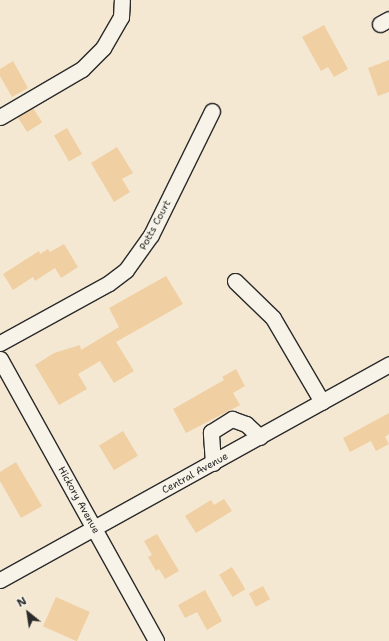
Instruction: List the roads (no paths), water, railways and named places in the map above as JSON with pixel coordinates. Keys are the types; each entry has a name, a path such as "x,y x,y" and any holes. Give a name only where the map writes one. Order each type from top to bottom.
{"street":[{"path":"0,117 82,69 103,48 121,17 122,0"},
{"name":"Potts Court","path":"0,343 108,283 126,270 151,235 212,111"},
{"path":"234,281 274,318 322,402"},
{"name":"Hickory Avenue","path":"0,359 95,528 156,641"},
{"name":"Central Avenue","path":"0,580 389,364"},
{"path":"213,463 211,432 232,419 246,424 260,437"}]}
